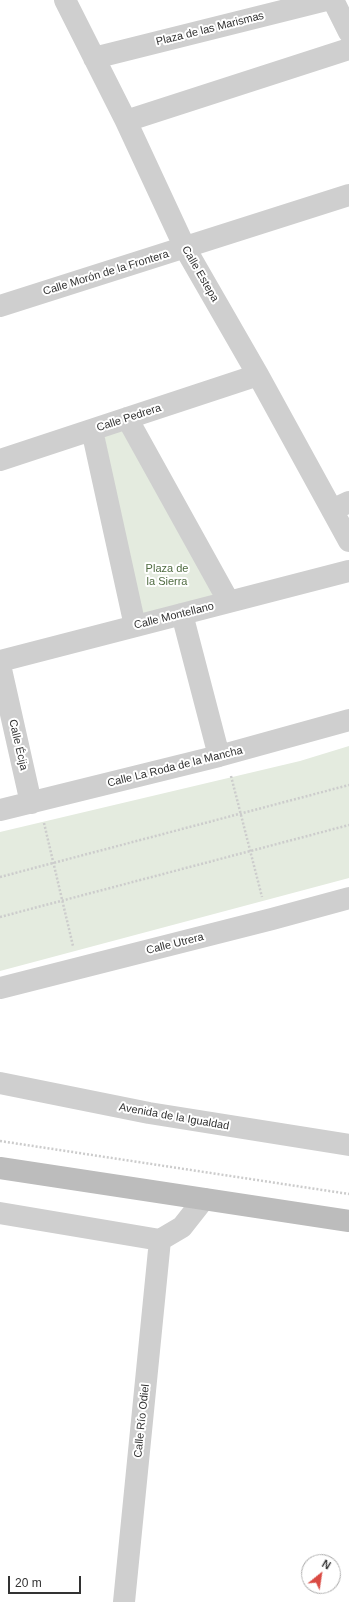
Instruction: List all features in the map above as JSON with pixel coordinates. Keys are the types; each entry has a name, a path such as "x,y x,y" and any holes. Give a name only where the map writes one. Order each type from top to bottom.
{"street":[{"name":"Calle Estepa","path":"65,0 126,121 185,248 258,375 341,506 349,541"},
{"name":"Plaza de las Marismas","path":"94,58 326,0"},
{"path":"333,0 349,32"},
{"path":"126,121 349,49"},
{"name":"Calle Morón de la Frontera","path":"0,306 349,195"},
{"name":"Calle Pedrera","path":"0,460 258,375"},
{"path":"127,418 229,602"},
{"path":"92,430 135,626"},
{"name":"Calle Montellano","path":"0,661 349,571"},
{"path":"182,614 222,755"},
{"name":"Calle Écija","path":"0,665 35,802"},
{"name":"Calle La Roda de la Mancha","path":"0,810 222,755 349,720"},
{"name":"Calle Utrera","path":"0,988 349,898"},
{"name":"Avenida de la Igualdad","path":"0,1083 149,1113 349,1144"},
{"path":"0,1168 349,1221"},
{"path":"0,1213 160,1240 182,1227 204,1200"},
{"name":"Calle Río Odiel","path":"124,1602 160,1240"}],"path":[{"path":"222,755 241,813 268,920"},
{"path":"0,877 349,785"},
{"path":"35,802 53,863 78,968"},
{"path":"0,917 349,825"},
{"path":"0,1140 349,1194"}],"green space":[{"name":"Plaza de la Sierra","path":"124,428 220,599 141,618 104,435"},
{"path":"349,746 349,878 0,971 0,832 300,761"}]}
